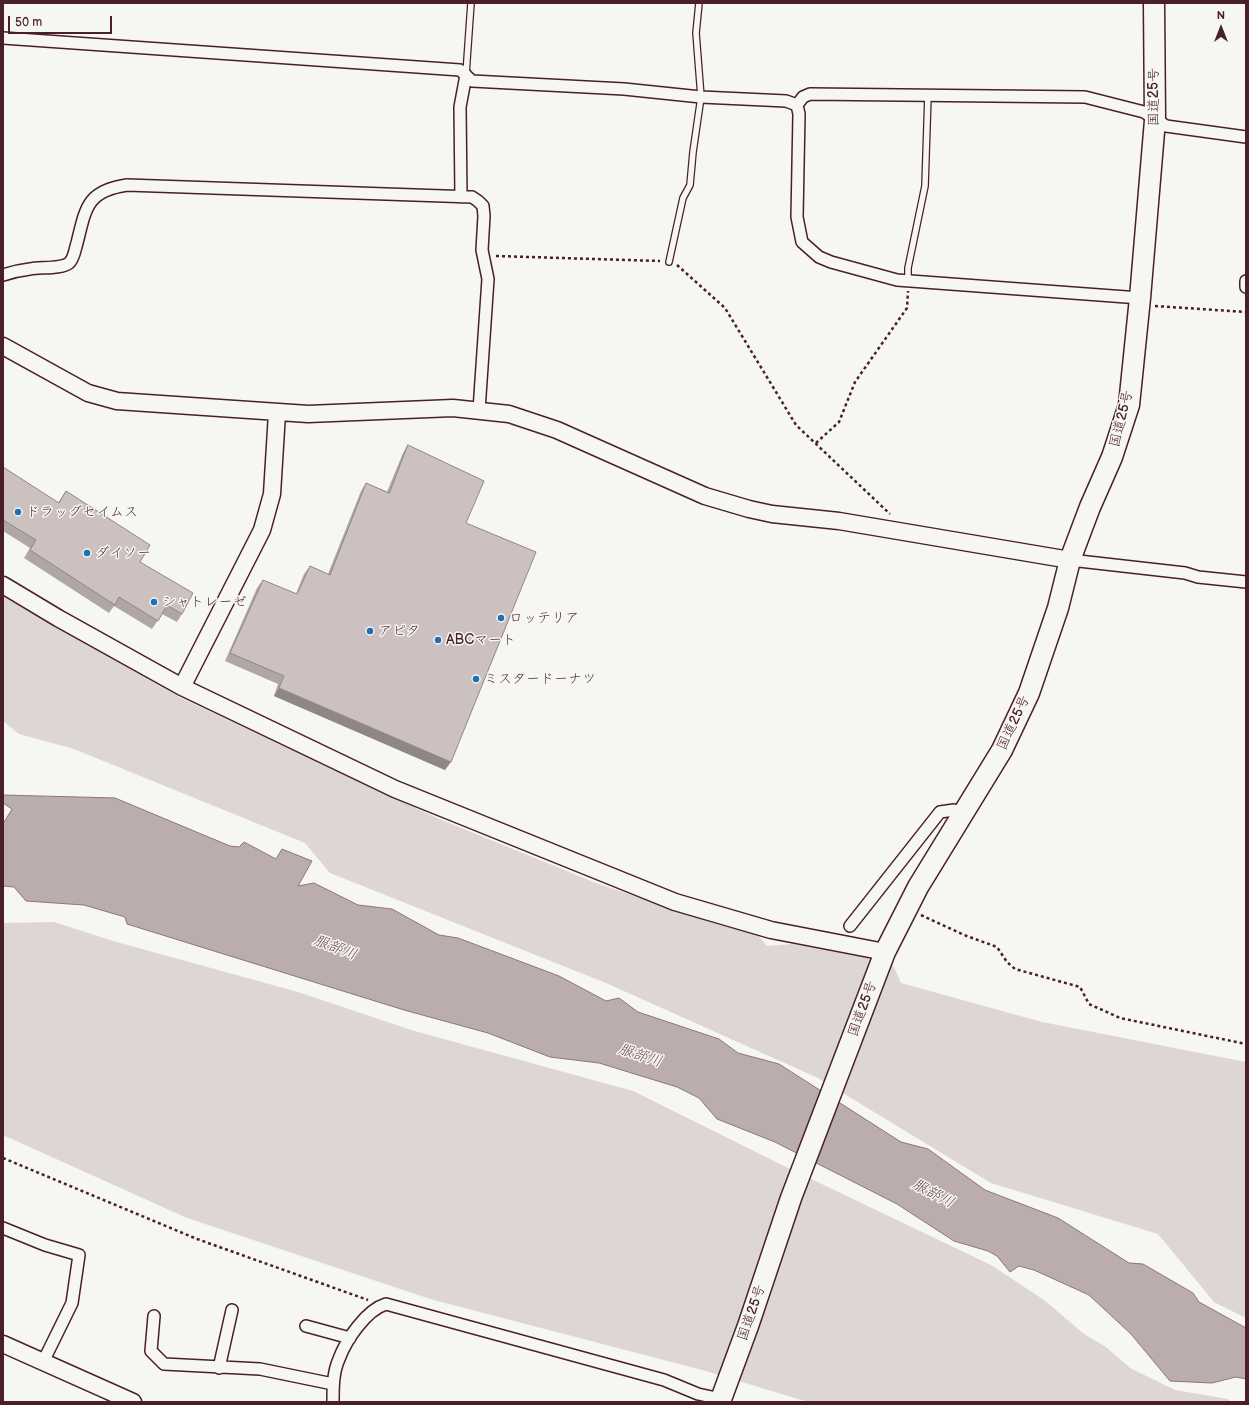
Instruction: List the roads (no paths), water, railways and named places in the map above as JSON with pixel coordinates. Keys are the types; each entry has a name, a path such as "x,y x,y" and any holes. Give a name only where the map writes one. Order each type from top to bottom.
{"highway":[{"name":"国道25号","path":"721,1398 748,1326 791,1198 885,952 918,887 1002,750 1029,693 1058,608 1070,560 1090,507 1112,457 1129,405 1140,302 1155,120 1154,3"}],"street":[{"path":"3,38 460,70 472,81 624,89 702,97 786,101 797,105"},
{"path":"461,197 460,107 466,75"},
{"path":"797,105 804,97 810,94 1085,97 1144,112 1166,126 1246,137"},
{"path":"797,105 799,114 797,217 802,242 814,253 831,262 908,282 1140,302"},
{"path":"3,275 28,269 63,266 69,263 75,251 86,210 93,197 98,193 114,187 127,185 472,197 483,206 484,216 482,250 488,279 479,410"},
{"path":"1246,280 1246,287"},
{"path":"3,346 88,393 103,398 133,403 277,413 339,414 434,408 479,410 509,414 544,425 681,486 725,503 772,514 839,521 1070,560 1185,573 1198,578 1246,582"},
{"path":"182,687 262,530 272,494 277,413"},
{"path":"3,585 58,618 182,687 395,788 649,893 771,930 885,952"},
{"path":"850,926 940,812 954,810 964,814"},
{"path":"3,1228 45,1245 79,1255 72,1303 43,1362"},
{"path":"333,1402 333,1384 338,1360 350,1338 376,1307 386,1304 664,1380 698,1394 721,1398"},
{"path":"220,1368 232,1310"},
{"path":"154,1316 151,1351 164,1364 260,1369 333,1384"},
{"path":"306,1326 350,1338"},
{"path":"3,1344 132,1402"}],"lane":[{"path":"466,75 472,3"},
{"path":"669,262 683,198 690,184 693,152 702,97 696,33 699,3"},
{"path":"908,282 908,268 925,186 928,95"}],"water":[{"name":"服部川","path":"3,795 115,798 230,846 239,847 244,842 276,859 282,849 312,861 298,886 314,883 358,905 392,909 439,935 458,938 559,976 606,1001 619,998 638,1012 719,1039 738,1053 779,1064 901,1142 928,1149 985,1190 1058,1218 1129,1263 1143,1264 1193,1293 1199,1302 1246,1328 1246,1379 1236,1377 1212,1383 1170,1381 1131,1334 1089,1295 1034,1270 1019,1266 1010,1272 997,1256 988,1251 954,1241 897,1204 775,1142 717,1119 699,1098 677,1087 599,1063 550,1057 488,1033 404,1010 127,924 125,917 84,905 26,901 14,887 3,886 3,824 12,809 3,803"}],"place":[{"name":"ドラッグセイムス","path":"18,512"},
{"name":"ダイソー","path":"87,553"},
{"name":"シャトレーゼ","path":"154,602"},
{"name":"ロッテリア","path":"501,618"},
{"name":"アピタ","path":"370,631"},
{"name":"ABCマート","path":"438,640"},
{"name":"ミスタードーナツ","path":"476,679"}]}
